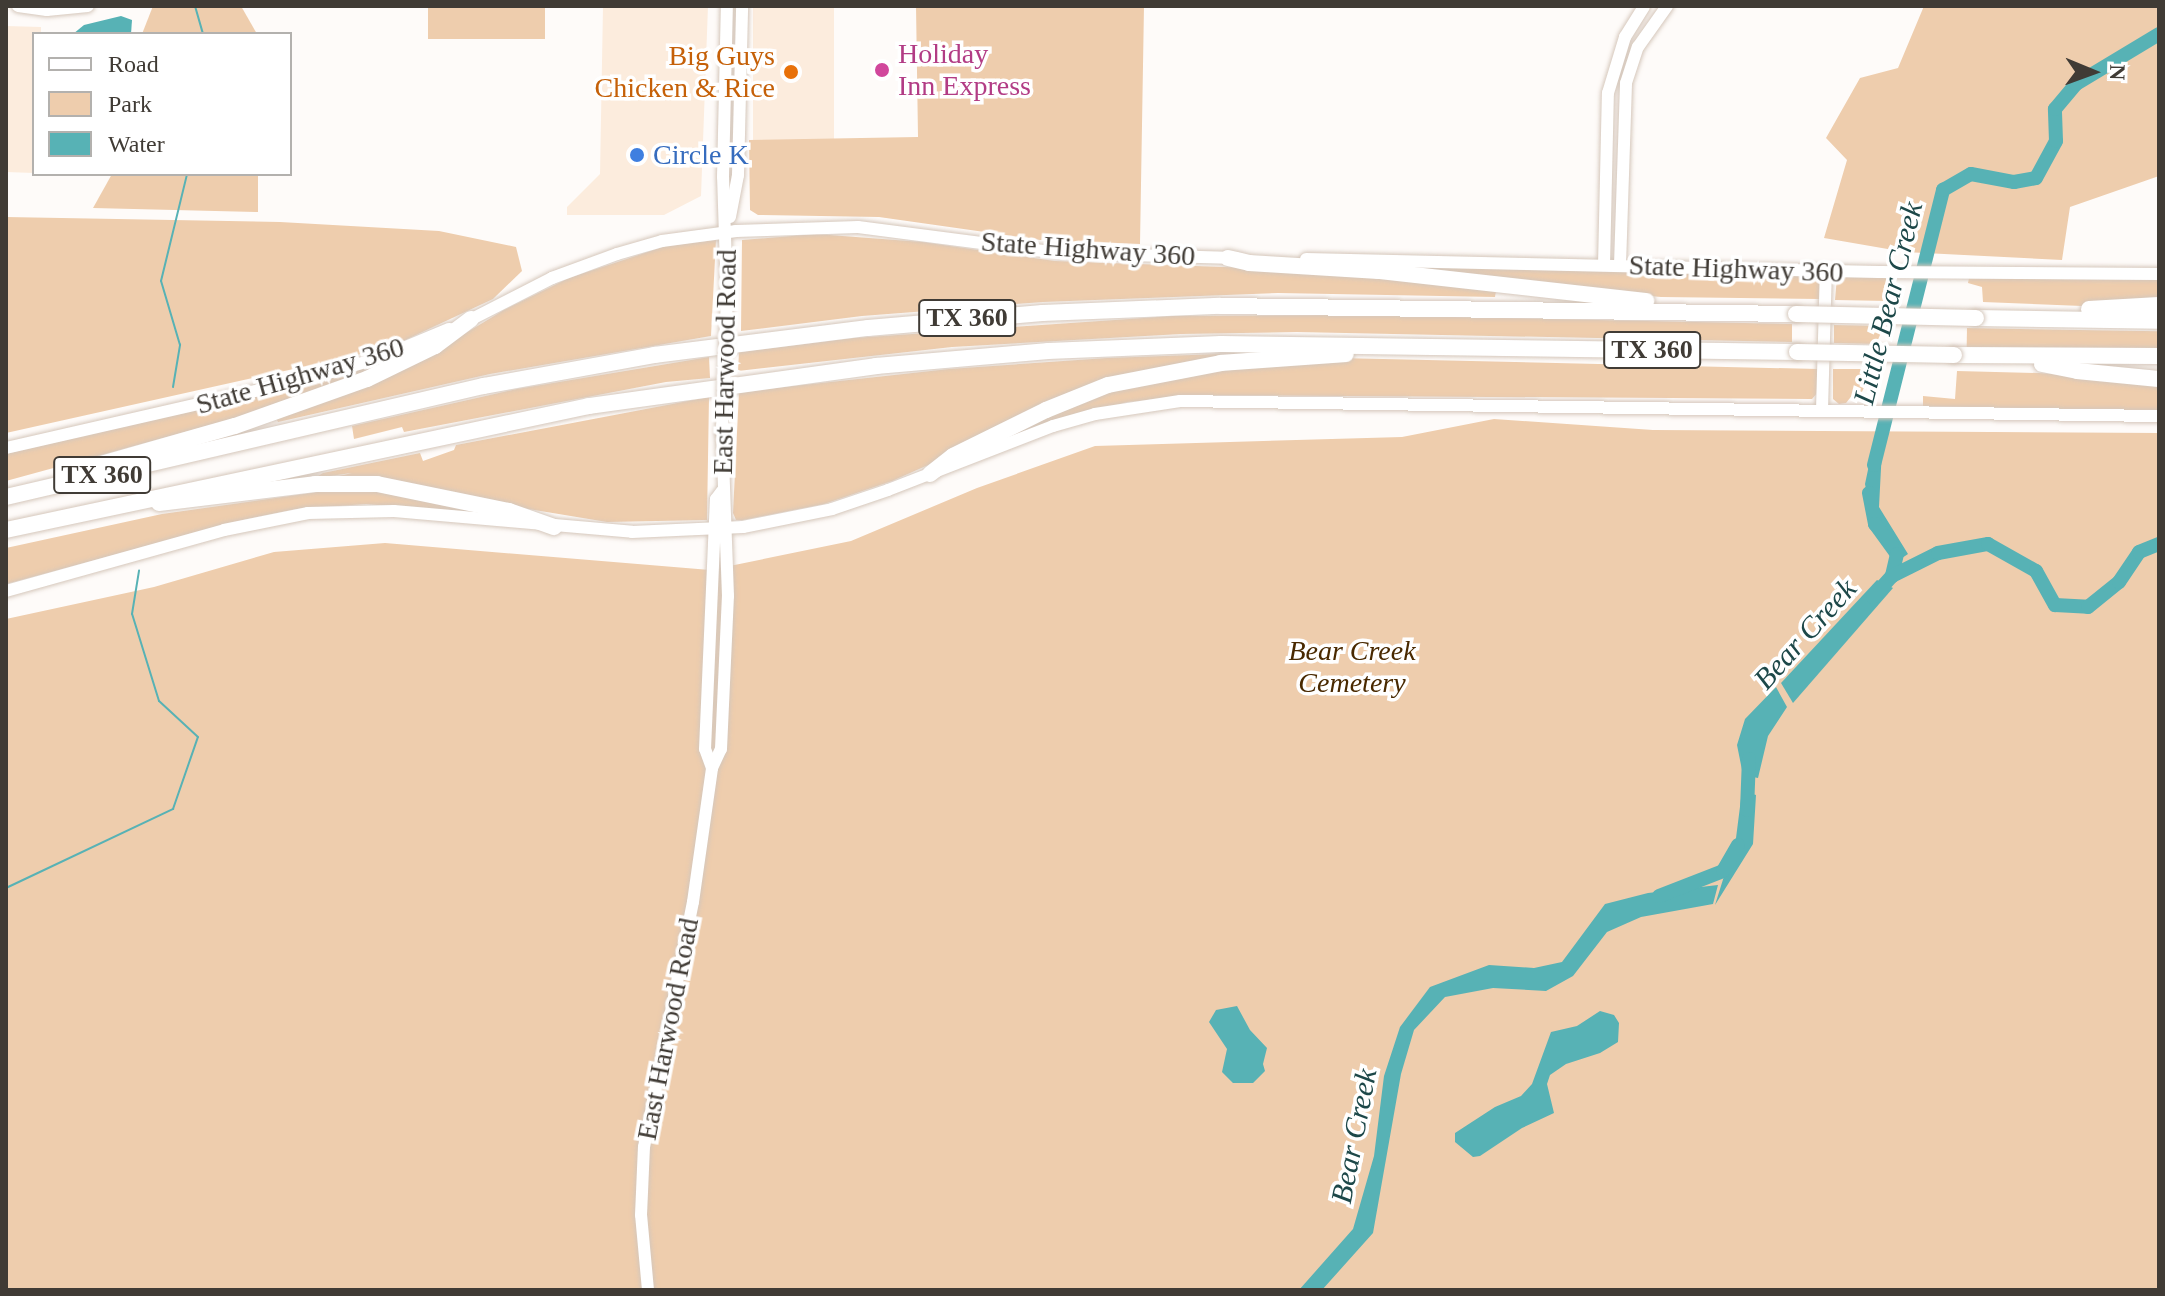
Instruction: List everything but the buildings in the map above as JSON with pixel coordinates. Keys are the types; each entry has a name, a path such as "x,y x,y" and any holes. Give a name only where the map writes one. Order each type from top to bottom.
{"highway":[{"path":"1228,258 1249,263 1379,271 1580,295 1725,304 1755,313"},
{"path":"2010,318 2032,310 2159,305"},
{"name":"TX 360","path":"9,496 484,386 654,355 868,328 1042,313 1204,306 2159,321"},
{"path":"9,496 43,480 235,426 367,379 435,346 471,319"},
{"name":"TX 360","path":"6,530 518,419 804,374 1092,349 1221,344 1395,345 2014,357 2159,356"},
{"path":"930,474 953,456 1046,410 1108,385 1221,363 1368,353 1395,345"},
{"path":"2014,357 2077,371 2159,379"},
{"path":"125,504 179,502 315,484 377,484 509,511 554,527"}],"main road":[{"path":"18,6 47,10 88,6"},
{"name":"East Harwood Road","path":"648,1290 641,1215 644,1147 693,902 712,768 705,749 721,528 716,499 722,491 727,296 723,177 727,6"},
{"name":"East Harwood Road","path":"727,232 738,175 742,6"},
{"path":"1604,265 1608,93 1625,37 1644,6"},
{"path":"1620,265 1626,83 1638,47 1667,6"},
{"path":"727,21 742,21"},
{"name":"State Highway 360","path":"6,448 341,370 428,339 552,278 617,254 662,241 727,232 858,227 1058,253 1228,258 1969,274 2159,274"},
{"path":"1822,410 1826,271"},
{"path":"6,591 224,530 308,513 394,511 632,532 721,528 832,509 1053,426 1138,406 1180,401 2159,416"}],"shaded area":[{"path":"603,6 708,6 701,196 664,215 567,215 567,207 600,174"},
{"path":"753,6 834,6 834,140 753,140"},
{"path":"6,26 41,27 41,32 32,32 32,173 6,172"}],"green space":[{"path":"153,6 241,6 256,32 143,32"},
{"path":"428,6 545,6 545,39 428,39"},
{"path":"916,6 1144,6 1140,244 1040,240 879,217 758,215 750,210 749,140 918,137"},
{"path":"1924,6 2159,6 2159,176 2070,207 2062,260 1905,252 1824,238 1847,160 1826,138 1860,78 1898,68"},
{"path":"111,176 258,176 258,212 93,208"},
{"path":"6,217 280,222 439,231 516,247 522,271 493,299 388,348 6,433"},
{"path":"816,234 922,242 1055,261 1333,271 1496,291 1495,297 1278,293 1043,302 862,316 741,331 742,240"},
{"path":"716,240 711,336 490,374 278,422 275,416 446,345 504,310 569,278 669,245"},
{"path":"1395,265 1814,275 1820,282 1820,299 1661,297 1549,287"},
{"path":"1883,276 1893,284 1888,301 1835,300 1837,277"},
{"path":"1969,278 2159,280 2159,300 2082,306 1983,302 1982,287 1968,283"},
{"path":"1352,315 1792,324 1792,342 1297,332 1181,334 952,347 738,371 739,352 854,338 1173,316"},
{"path":"1834,325 1884,326 1876,344 1834,343"},
{"path":"1967,328 2159,331 2159,350 1967,347"},
{"path":"1220,354 1221,359 1134,374 892,481 824,504 743,520 736,520 733,513 739,392 949,369"},
{"path":"709,357 710,378 666,382 404,432 402,427 354,439 352,426 517,389"},
{"path":"1339,358 1818,369 1818,392 1812,399 1201,395 1127,402 1027,430 1049,413 1149,379"},
{"path":"364,369 366,374 269,409 6,481 6,454"},
{"path":"1833,369 1873,369 1860,396 1854,393 1846,403 1839,404 1833,399"},
{"path":"1957,371 2039,373 2159,383 2159,411 1923,406 1923,396 1955,399"},
{"path":"709,397 707,520 607,522 335,477 352,473 315,478 323,473 420,453 423,461 454,450 456,445"},
{"name":"Bear Creek Cemetery","path":"1494,419 1653,430 2159,433 2159,1290 6,1290 6,619 154,587 274,552 385,543 710,570 851,541 977,488 1095,446 1402,437"},
{"path":"354,487 487,514 366,504 296,509 247,519 6,584 6,548 162,514"}],"water":[{"path":"121,16 132,20 131,32 75,32 84,25"},
{"path":"1873,446 1882,449 1879,507 1908,554 1899,560 1869,505 1865,484"},
{"path":"1877,580 1893,588 1793,703 1781,683"},
{"path":"1776,687 1787,707 1768,736 1758,778 1743,775 1737,745 1745,719"},
{"path":"1742,791 1756,795 1753,844 1715,905 1736,838"},
{"path":"1718,885 1713,904 1641,917 1607,932 1573,976 1546,991 1493,988 1445,997 1414,1030 1401,1074 1373,1233 1322,1290 1299,1290 1353,1229 1374,1156 1384,1076 1400,1027 1430,987 1489,965 1534,968 1562,962 1605,904 1648,893"},
{"path":"1237,1006 1250,1030 1267,1048 1263,1064 1265,1071 1253,1083 1233,1083 1222,1072 1227,1049 1209,1022 1216,1010"},
{"path":"1600,1011 1614,1015 1619,1023 1618,1042 1600,1053 1566,1064 1550,1075 1547,1084 1554,1113 1522,1128 1480,1156 1473,1157 1455,1142 1455,1133 1495,1107 1521,1096 1532,1084 1551,1032 1577,1026"}],"waterway":[{"path":"195,6 202,32"},
{"name":"Little Bear Creek","path":"1874,465 1943,190 1971,174 2014,182 2036,178 2056,141 2055,109 2076,84 2159,34"},
{"path":"173,387 180,345 161,281 187,176"},
{"name":"Little Bear Creek","path":"1869,493 1875,524 1897,554 1892,576"},
{"path":"1873,597 1892,576 1938,553 1988,544 2036,571 2055,605 2088,607 2119,582 2139,552 2159,544"},
{"path":"6,888 173,809 198,737 159,701 132,614 139,571"},
{"name":"Bear Creek","path":"1747,810 1749,759"},
{"name":"Bear Creek","path":"1659,896 1723,871 1738,845"}],"place":[{"name":"Holiday Inn Express","path":"882,70"},
{"name":"Big Guys Chicken & Rice","path":"791,72"},
{"name":"Circle K","path":"637,155"}]}
